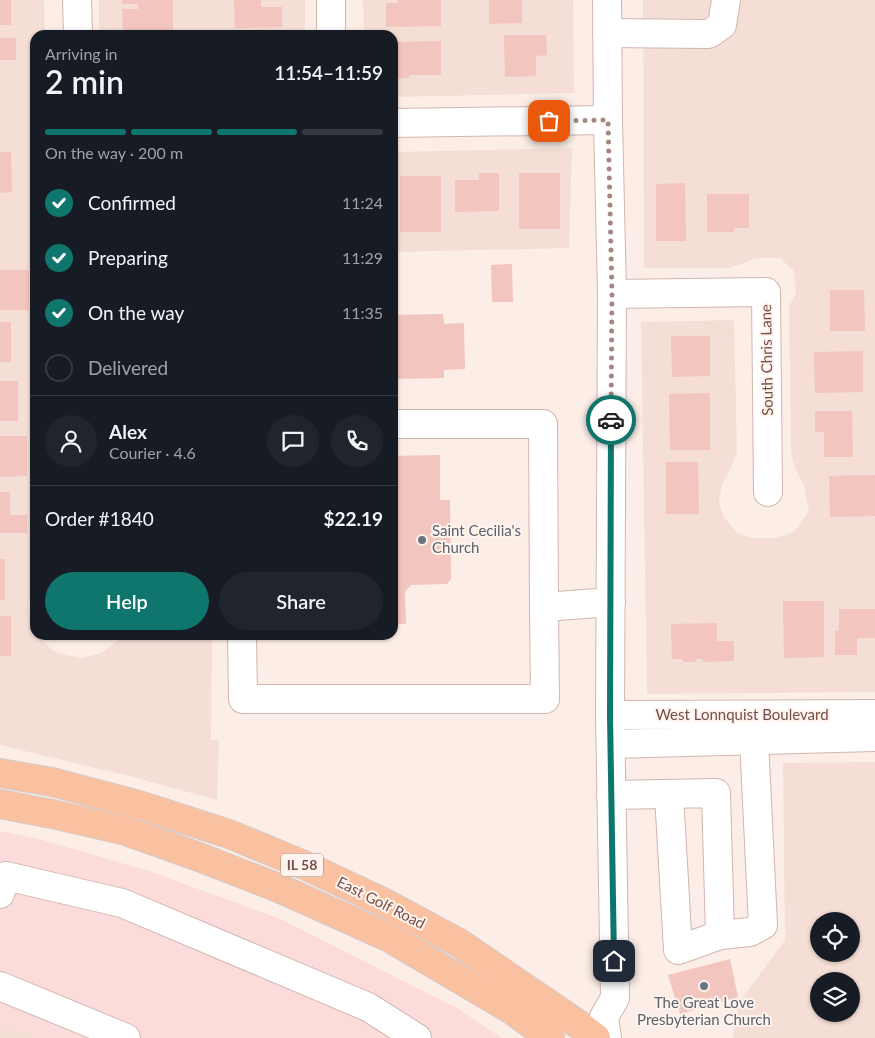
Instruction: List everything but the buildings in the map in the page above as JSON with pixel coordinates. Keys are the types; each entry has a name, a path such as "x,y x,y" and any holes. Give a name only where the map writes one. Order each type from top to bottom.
{"main road":[{"name":"East Golf Road","path":"0,774 52,782 139,804 229,834 304,865 383,902 459,943 589,1031"},
{"name":"East Golf Road","path":"0,804 126,831 199,856 281,889 390,938 512,1010 550,1038"}],"street":[{"path":"77,0 78,30"},
{"path":"331,0 331,30"},
{"path":"589,1031 615,998 610,715 612,294 607,0"},
{"path":"607,33 709,34 722,25 726,0"},
{"path":"398,124 608,120"},
{"name":"South Chris Lane","path":"612,294 766,292 768,492"},
{"path":"242,640 243,699 545,699 543,424 398,424"},
{"path":"544,607 611,602"},
{"name":"West Lonnquist Boulevard","path":"610,715 875,714"},
{"name":"West Lonnquist Boulevard","path":"611,744 875,737"},
{"path":"670,795 678,950 720,935 750,932 763,925 754,740"},
{"path":"611,795 716,794 756,791"},
{"path":"716,794 720,935"},
{"path":"0,894 6,876 122,903 368,1007 417,1038"},
{"path":"0,986 126,1038"}],"shaded area":[{"path":"0,0 44,0 45,30 30,30 30,640 42,640 57,653 82,658 101,653 118,640 212,640 211,740 219,741 217,800 129,776 0,745"},
{"path":"99,0 305,0 305,30 99,30"},
{"path":"363,0 573,0 574,93 398,97 398,30 364,30"},
{"path":"643,0 875,0 875,692 647,694 641,322 734,320 737,454 722,485 719,501 723,516 737,533 752,538 775,538 794,532 809,511 804,485 795,469 791,452 789,306 796,293 794,271 780,258 755,258 728,268 644,268"},
{"path":"572,148 569,248 398,252 398,152"},
{"path":"875,762 875,1038 733,1038 738,1004 785,940 783,763"},
{"path":"0,831 39,839 149,871 278,918 457,1008 502,1038 40,1038 0,1022"},
{"path":"0,1022 40,1038 0,1038"}],"way so far":[{"path":"549,121 608,120 612,294 611,420"}],"place":[{"name":"Saint Cecilia's Church","path":"422,540"},
{"name":"The Great Love Presbyterian Church","path":"704,986"}],"route":[{"path":"611,420 610,715 614,961"}]}
